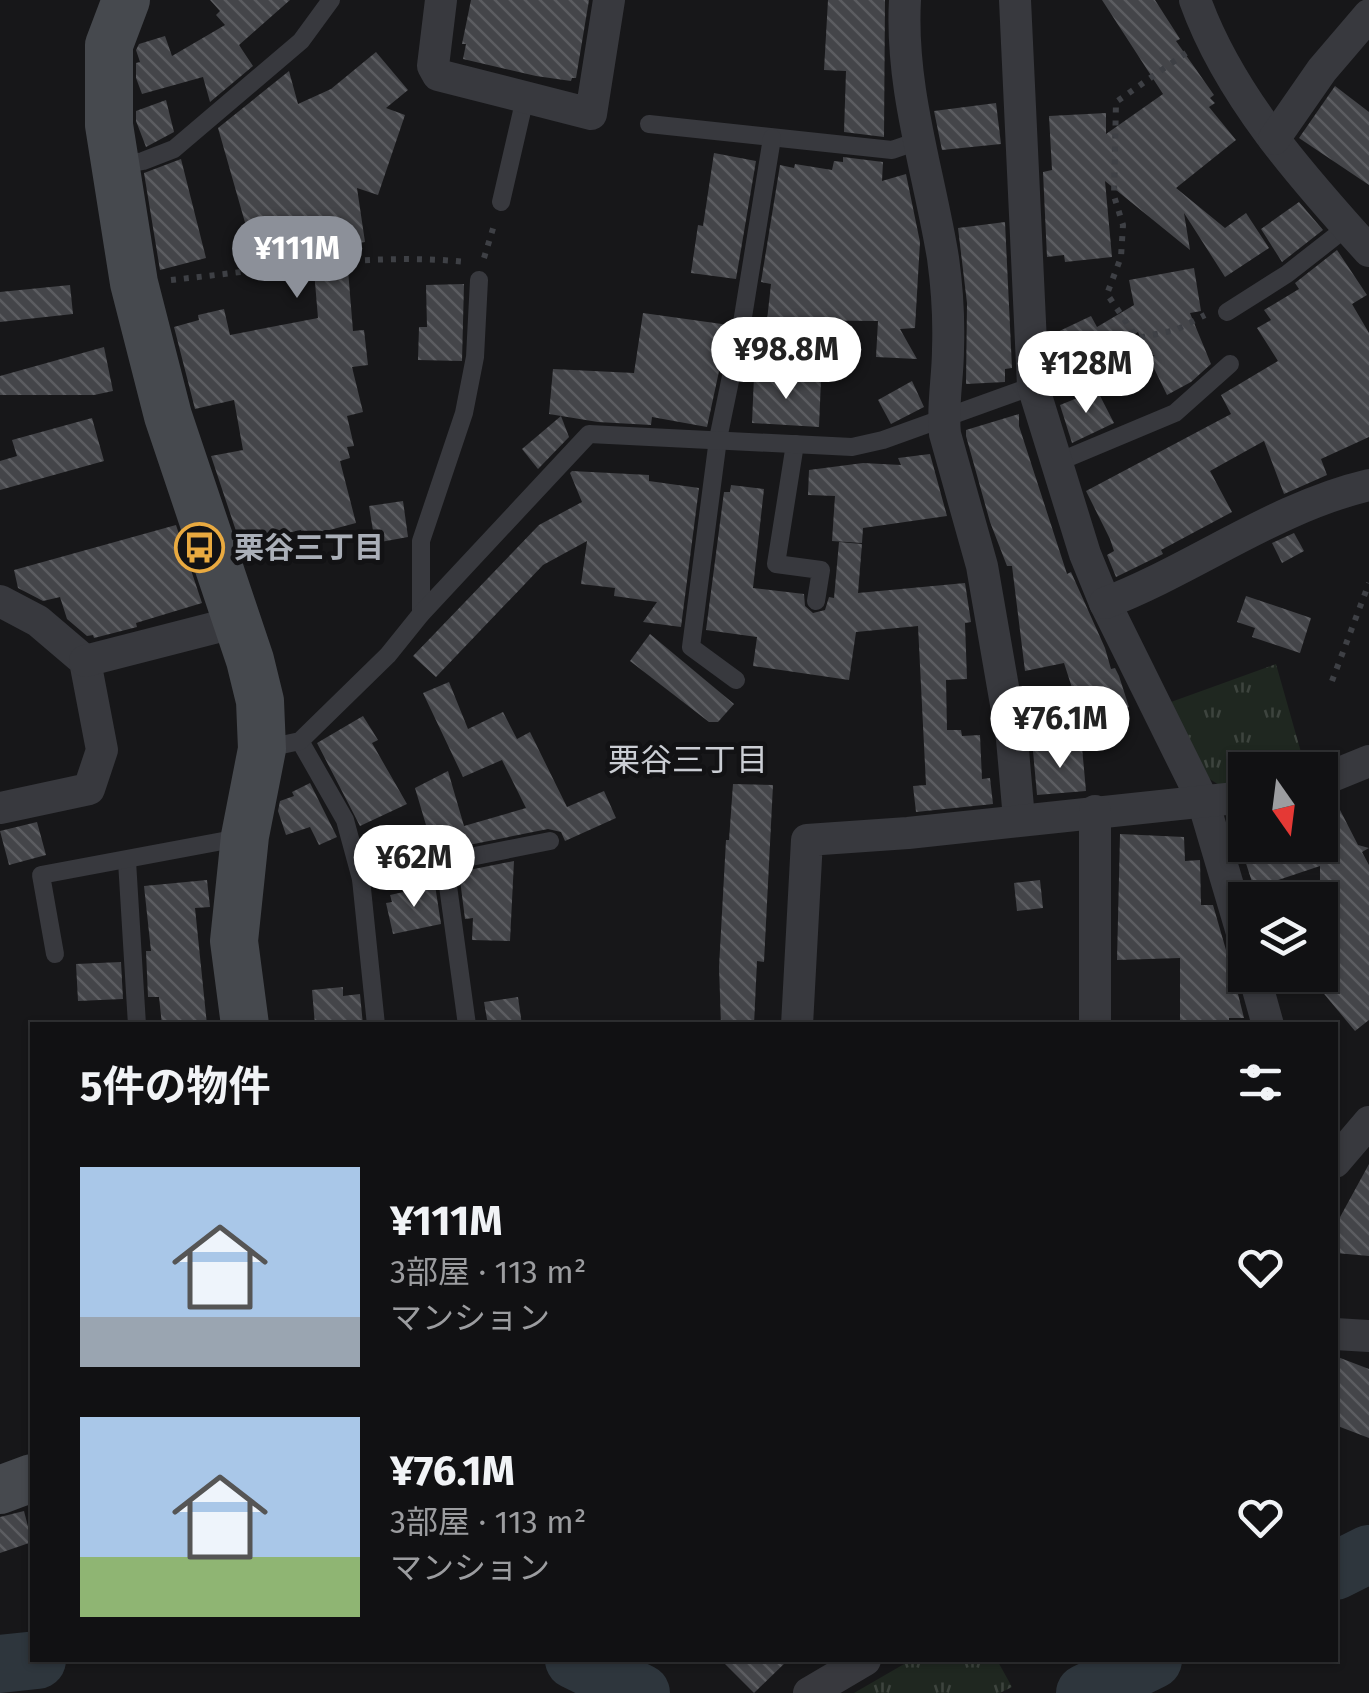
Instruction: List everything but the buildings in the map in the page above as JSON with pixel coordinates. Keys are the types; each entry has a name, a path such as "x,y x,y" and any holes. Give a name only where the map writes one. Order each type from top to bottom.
{"street":[{"path":"126,0 109,44 109,125 134,283 168,416 260,702 281,745 245,836 234,941 245,1022"},
{"path":"441,0 433,66 438,75 591,114 609,0"},
{"path":"906,0 907,68 943,260 948,350 943,416 982,566 1012,738 1018,819"},
{"path":"1015,0 1033,386 1085,554 1202,800 1228,886"},
{"path":"1195,0 1209,40 1274,140 1358,239"},
{"path":"1274,140 1322,70 1369,15"},
{"path":"1105,603 1148,586 1285,516 1346,490 1369,485"},
{"path":"0,601 38,621 84,661 102,750 89,789 0,808"},
{"path":"84,661 237,622"},
{"path":"1338,773 1369,760"},
{"path":"796,1022 806,840 908,833 1228,798"},
{"path":"1095,811 1095,1022"},
{"path":"1259,992 1267,1022"},
{"path":"1338,1158 1369,1122"},
{"path":"1338,1334 1369,1336"},
{"path":"0,1490 30,1479"},
{"path":"809,1693 863,1662"}],"lane":[{"path":"116,166 174,149 302,41 331,0"},
{"path":"501,202 526,98"},
{"path":"649,124 892,150 918,142"},
{"path":"736,680 691,648 718,439 742,323 772,138"},
{"path":"1227,312 1287,274 1358,239"},
{"path":"420,614 421,541 464,413 475,358 479,280"},
{"path":"1058,462 1175,413 1230,364"},
{"path":"376,1022 362,879 345,820 281,745 388,655 420,614 589,434 852,446 883,440 1033,386"},
{"path":"795,444 776,564 821,570 816,601"},
{"path":"55,954 41,875 127,862 245,836"},
{"path":"362,879 550,841"},
{"path":"127,862 138,1022"},
{"path":"445,864 466,1022"}],"path":[{"path":"1209,40 1156,71 1116,102 1114,196 1123,224 1122,257 1107,294 1138,338 1176,330 1223,306 1227,312"},
{"path":"134,283 360,260 427,258 482,263 501,202"},
{"path":"1332,681 1369,584"}],"green space":[{"path":"1276,664 1301,752 1228,752 1228,787 1224,788 1208,778 1171,702"},
{"path":"908,1662 998,1662 1012,1687 1000,1693 854,1693"}],"waterway":[{"path":"1338,1570 1369,1554"},
{"path":"0,1664 30,1661"},
{"path":"578,1662 641,1693"},
{"path":"1085,1693 1149,1662"}],"place":[{"name":"栗谷三丁目","path":"199,548"}],"district":[{"name":"栗谷三丁目","path":"688,760"}]}
